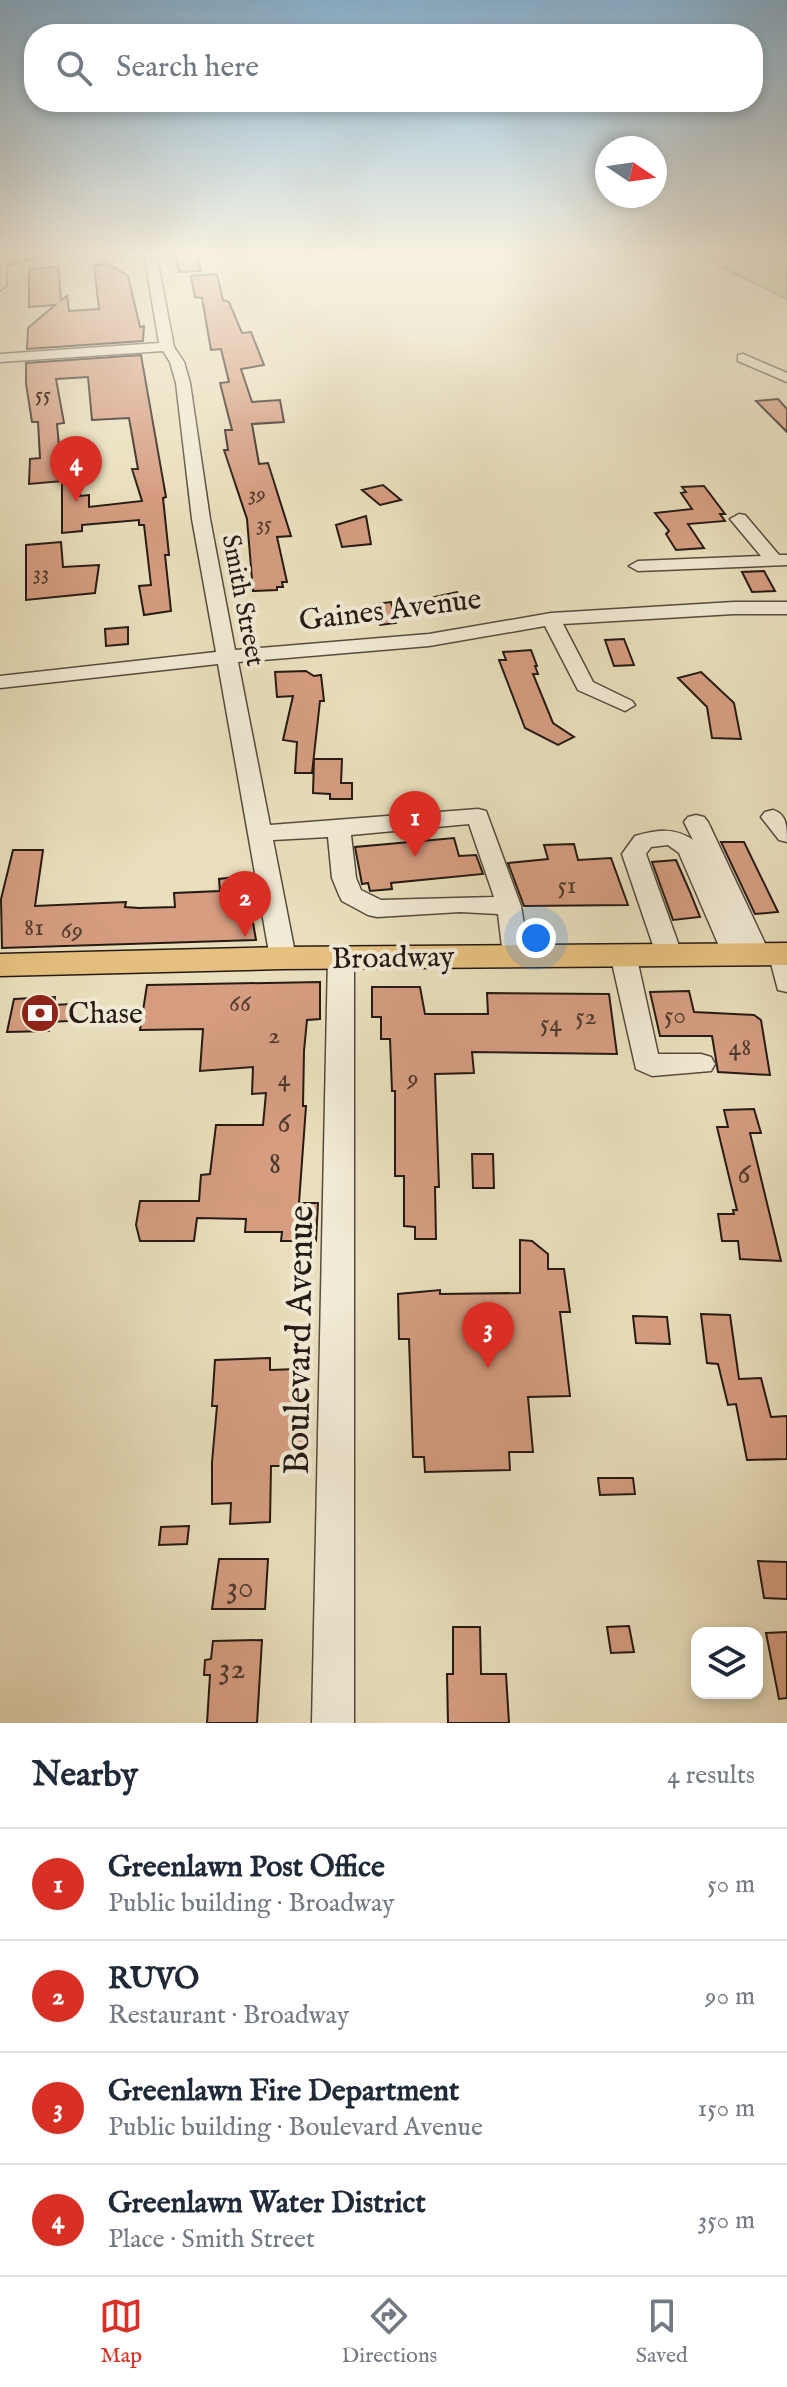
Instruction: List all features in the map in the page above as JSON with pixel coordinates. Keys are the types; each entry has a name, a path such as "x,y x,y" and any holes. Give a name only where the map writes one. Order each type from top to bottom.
{"main road":[{"name":"Broadway","path":"0,965 623,954 769,960"}],"street":[{"name":"Smith Street","path":"165,333 167,347 177,362 183,383 201,519 283,958"},
{"path":"0,358 167,347"},
{"path":"743,358 787,378"},
{"path":"739,519 781,561"},
{"path":"638,566 781,561"},
{"name":"Gaines Avenue","path":"0,682 229,657 429,640 551,619 734,608 787,608"},
{"path":"551,619 585,686 625,705"},
{"path":"261,833 478,816 509,906 516,955"},
{"path":"696,822 769,960"},
{"path":"339,829 344,878 351,895 377,909 460,904 509,906"},
{"path":"669,954 634,854 643,841 672,837 689,849 769,960"},
{"path":"623,954 646,1062 652,1065 701,1064"},
{"name":"Boulevard Avenue","path":"333,1723 341,957"}],"building":[{"path":"28,333 144,333 143,341 27,349"},
{"path":"208,333 252,333 264,365 241,369 252,402 280,400 284,422 252,424 259,464 268,463 291,536 277,537 287,582 282,582 283,587 277,587 277,590 253,591 247,519 224,450 228,450 225,430 232,430 220,383 229,382 221,349 211,350"},
{"path":"141,355 166,497 163,498 169,555 165,555 171,611 144,615 139,586 151,585 144,525 139,525 139,520 82,525 82,531 62,533 62,481 29,484 30,459 40,458 38,422 32,422 26,363","holes":["88,377 92,420 129,418 138,469 132,469 142,501 89,507 89,495 80,496 80,464 61,466 57,424 64,423 56,379"]},
{"path":"778,399 787,409 787,432 756,401"},
{"path":"383,485 401,500 380,505 362,490"},
{"path":"704,486 725,514 720,514 725,521 688,524 704,548 676,550 666,534 669,531 655,513 692,509 681,493 686,492 682,487"},
{"path":"366,516 371,544 342,547 336,525"},
{"path":"61,542 63,567 99,565 95,593 26,600 26,545"},
{"path":"764,571 775,591 752,592 742,572"},
{"path":"457,592 472,607 449,613 434,597"},
{"path":"391,602 396,623 380,625 375,604"},
{"path":"128,627 128,644 106,646 105,629"},
{"path":"624,639 634,665 614,666 605,640"},
{"path":"531,650 538,674 533,674 553,723 574,737 558,745 525,728 499,660 506,660 503,652"},
{"path":"306,671 314,676 321,675 324,701 320,701 312,773 295,773 297,742 283,740 293,696 277,697 275,672"},
{"path":"701,672 734,703 741,739 712,738 707,707 678,678"},
{"path":"314,759 342,759 341,783 352,783 352,799 330,799 330,794 313,793"},
{"path":"454,838 459,856 476,855 483,874 391,883 392,889 370,891 368,883 362,884 355,847"},
{"path":"721,842 744,842 778,912 755,914"},
{"path":"574,844 578,860 611,858 628,905 524,906 508,863 548,859 544,845"},
{"path":"13,850 43,850 35,906 126,902 125,907 175,907 174,893 220,891 219,879 245,876 256,940 2,948 1,899"},
{"path":"676,860 700,917 673,920 652,862"},
{"path":"320,982 320,1019 307,1020 304,1051 303,1106 306,1106 299,1203 318,1203 316,1241 281,1241 282,1232 245,1232 246,1219 197,1218 194,1241 140,1241 136,1225 140,1201 199,1201 201,1175 210,1174 216,1125 263,1125 266,1093 252,1094 253,1067 200,1071 203,1029 140,1030 147,985"},
{"path":"372,987 420,987 425,1014 488,1014 487,993 609,994 617,1054 472,1052 474,1073 435,1074 439,1187 435,1187 436,1239 415,1239 415,1227 404,1226 404,1176 395,1176 395,1091 392,1091 390,1039 381,1039 381,1017 372,1017"},
{"path":"689,991 694,1012 754,1015 761,1020 770,1075 718,1072 712,1036 660,1036 650,992"},
{"name":"Chase","path":"55,997 54,1005 71,1004 68,1021 50,1022 49,1031 7,1032 14,999"},
{"path":"754,1109 761,1133 750,1133 781,1261 740,1259 738,1241 722,1241 718,1214 734,1214 733,1210 737,1210 717,1127 728,1127 724,1110"},
{"path":"472,1154 493,1154 494,1188 473,1188"},
{"path":"520,1240 532,1241 548,1254 548,1269 564,1269 570,1312 560,1312 570,1396 528,1397 533,1452 509,1452 510,1470 425,1472 424,1457 413,1457 409,1339 399,1339 398,1294 440,1290 440,1294 520,1293"},
{"path":"701,1314 730,1315 739,1379 761,1378 771,1417 787,1416 787,1459 747,1460 736,1404 728,1405 718,1364 707,1363"},
{"path":"633,1316 667,1317 670,1344 636,1343"},
{"path":"270,1358 270,1370 297,1369 296,1413 308,1413 306,1466 271,1466 270,1522 230,1524 231,1503 212,1504 217,1406 212,1406 215,1360"},
{"path":"598,1478 633,1478 635,1494 600,1495"},
{"path":"189,1526 187,1544 159,1545 161,1527"},
{"path":"219,1559 268,1559 265,1609 212,1609"},
{"path":"758,1561 787,1562 787,1599 764,1598"},
{"path":"629,1626 634,1652 611,1653 607,1627"},
{"path":"453,1627 480,1627 481,1674 506,1674 509,1723 448,1723 447,1674 453,1674"},
{"path":"787,1632 787,1698 779,1699 766,1633"},
{"path":"262,1640 257,1723 207,1723 210,1675 204,1675 205,1660 211,1659 213,1641"}],"place":[{"name":"Greenlawn Water District","path":"76,502"},
{"name":"Greenlawn Post Office","path":"415,857"},
{"name":"RUVO","path":"245,937"},
{"name":"Chase","path":"40,1013"},
{"name":"Greenlawn Fire Department","path":"488,1368"}]}
